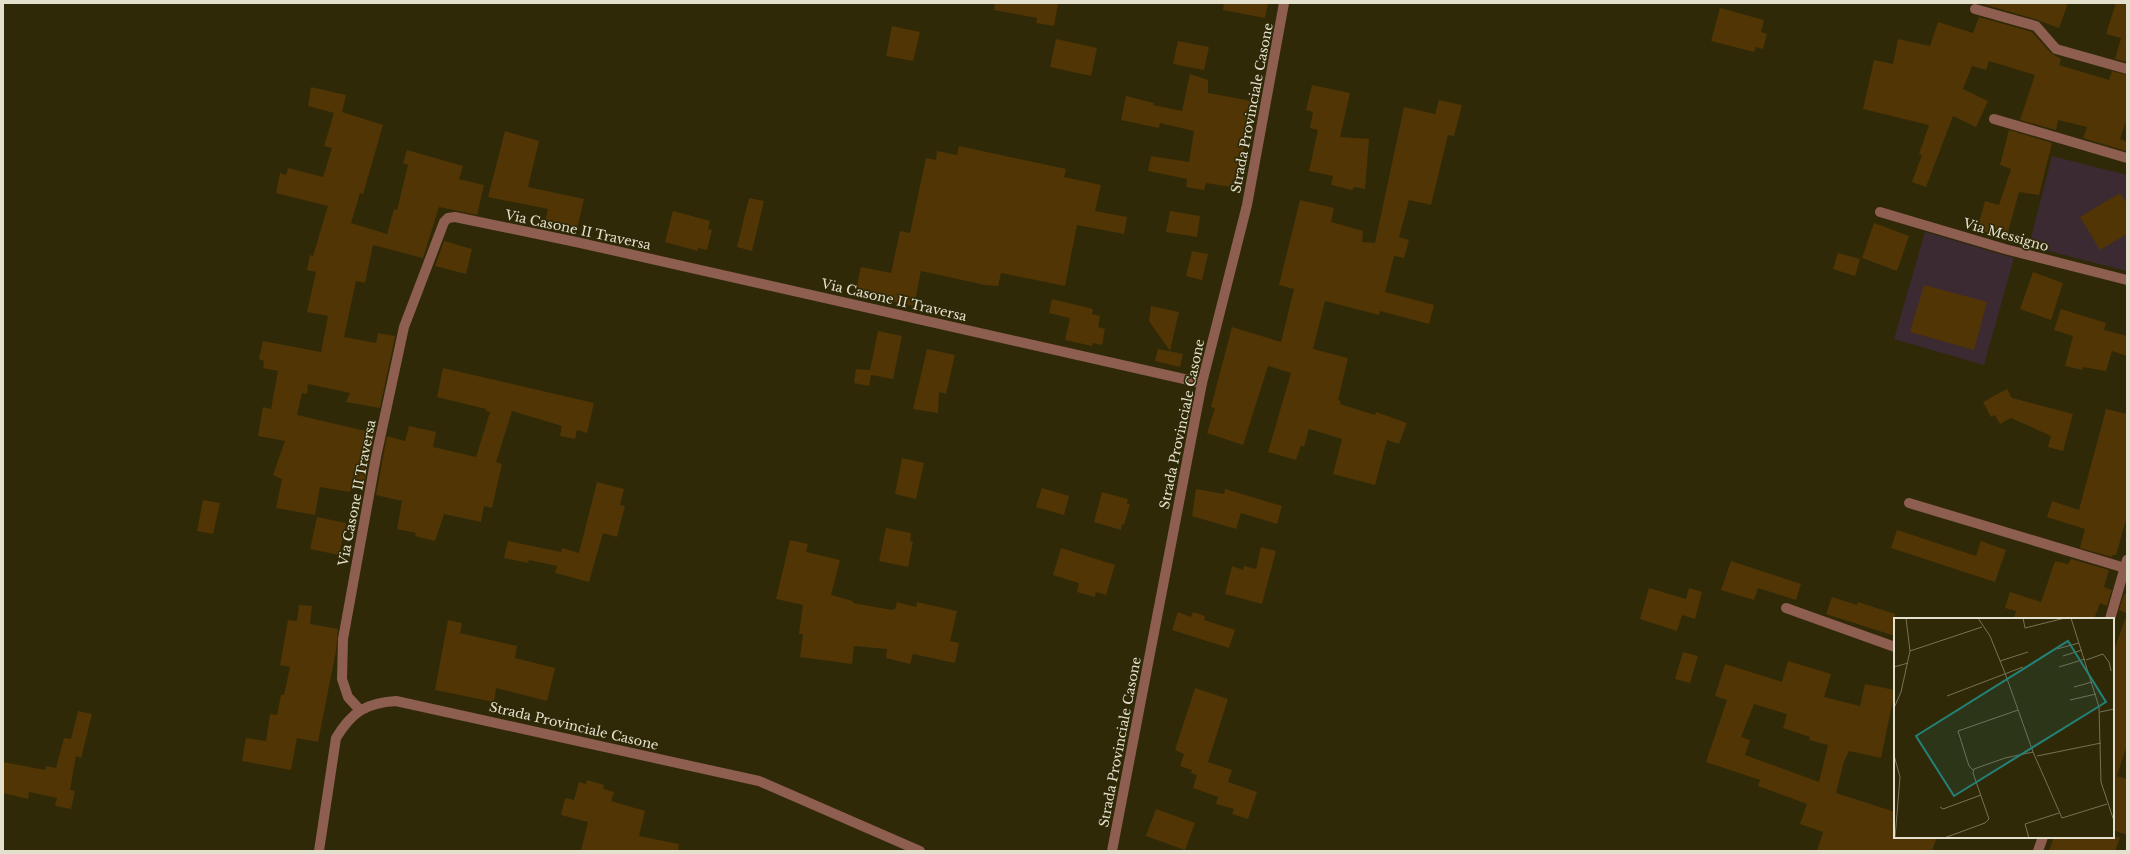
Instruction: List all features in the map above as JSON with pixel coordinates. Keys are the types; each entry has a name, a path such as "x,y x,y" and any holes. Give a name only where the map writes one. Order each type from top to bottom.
{"street":[{"name":"Strada Provinciale Casone","path":"1112,851 1202,383 1247,205 1284,3"},
{"path":"1975,9 2036,26 2056,49 2127,69"},
{"path":"1994,119 2127,158"},
{"name":"Via Messigno","path":"1880,212 2005,249 2127,280"},
{"name":"Via Casone II Traversa","path":"360,710 348,697 342,679 343,640 376,457 404,327 444,222 448,218 455,217 576,242 1202,383"},
{"path":"1909,503 2126,564 2110,618"},
{"path":"1786,608 1894,647"},
{"name":"Strada Provinciale Casone","path":"319,851 336,738 346,722 360,710 377,702 396,701 759,781 920,851"},
{"path":"2038,851 2043,838"}],"shaded area":[{"path":"2052,156 2127,175 2127,271 2029,246"},
{"path":"1925,232 2014,258 1984,365 1894,339"}],"building":[{"path":"995,3 1058,3 1054,26 1036,23 1037,18 994,10"},
{"path":"1224,3 1268,3 1265,18 1223,10"},
{"path":"1983,3 2068,3 2059,28"},
{"path":"2116,3 2127,3 2127,62 2115,59 2121,38 2106,34"},
{"path":"1720,8 1764,20 1761,32 1767,34 1763,49 1756,47 1754,52 1711,41"},
{"path":"1979,17 2032,32 2051,53 2061,59 2059,65 2109,80 2112,71 2127,75 2127,118 2120,139 2127,142 2126,151 2083,138 2087,127 2058,120 2056,130 2020,120 2035,75 1989,61 1986,70 1972,66 1963,89 1988,101 1976,127 1953,116 1926,187 1912,182 1922,155 1919,154 1929,125 1863,109 1874,60 1893,64 1898,39 1930,46 1938,22 1973,33"},
{"path":"892,26 920,32 913,61 886,56"},
{"path":"1056,39 1097,48 1091,76 1050,67"},
{"path":"1178,41 1209,47 1204,70 1173,64"},
{"path":"1190,74 1208,80 1208,93 1252,101 1237,188 1206,183 1204,190 1186,187 1187,179 1148,171 1151,156 1189,162 1194,131 1160,123 1159,128 1121,120 1126,96 1154,103 1153,105 1182,111"},
{"path":"1312,85 1350,93 1340,137 1369,139 1365,189 1355,187 1352,190 1331,185 1333,176 1309,171 1318,130 1310,128 1313,112 1306,110"},
{"path":"311,87 346,95 342,112 383,125 363,194 360,193 351,223 387,234 394,209 397,210 408,165 403,163 407,150 463,166 459,179 484,185 477,215 439,207 423,258 373,245 365,283 356,281 344,337 376,343 378,333 395,336 380,408 346,402 350,393 308,384 307,394 302,393 297,415 374,433 363,490 353,488 349,492 320,487 315,515 276,508 282,479 273,475 285,441 258,436 263,407 271,409 278,371 263,368 264,361 259,359 263,341 321,352 328,316 307,312 316,272 307,270 310,255 313,256 328,206 276,193 280,173 286,175 288,168 323,177 332,148 324,146 334,113 308,106"},
{"path":"1439,100 1462,105 1454,136 1448,135 1431,205 1409,200 1399,237 1409,240 1404,258 1394,256 1385,292 1434,305 1429,324 1380,311 1379,315 1325,301 1313,349 1348,358 1338,400 1341,401 1340,404 1375,415 1376,412 1407,423 1399,444 1387,440 1375,485 1333,474 1342,439 1309,429 1304,447 1301,445 1296,460 1268,452 1291,373 1268,366 1243,445 1207,433 1215,408 1211,407 1232,327 1281,342 1294,289 1279,285 1300,200 1334,208 1331,222 1363,231 1362,242 1375,243 1404,107 1435,114"},
{"path":"2009,130 2052,143 2039,195 2019,192 2008,232 2001,230 1999,236 1977,230 1985,201 1999,205 2011,169 2000,165"},
{"path":"505,131 539,141 528,187 584,199 577,229 545,222 548,209 488,197"},
{"path":"959,146 1066,169 1064,177 1101,185 1095,211 1127,217 1124,234 1077,225 1065,286 1001,273 998,286 985,285 921,271 914,306 855,294 861,267 891,273 900,231 910,233 926,158 936,160 937,151 957,155"},
{"path":"2120,193 2127,204 2127,234 2100,250 2080,217"},
{"path":"749,198 764,201 752,251 737,247"},
{"path":"673,211 710,221 708,229 712,230 707,250 698,248 698,251 665,242"},
{"path":"1170,211 1200,216 1197,237 1166,232"},
{"path":"1874,223 1909,236 1897,271 1862,258"},
{"path":"444,241 472,249 466,274 435,266"},
{"path":"1192,251 1208,254 1202,280 1186,276"},
{"path":"1838,253 1860,259 1855,276 1833,269"},
{"path":"2033,272 2063,283 2051,320 2020,309"},
{"path":"1924,285 1987,302 1974,350 1910,332"},
{"path":"1052,299 1093,309 1092,314 1100,316 1098,327 1105,329 1102,345 1093,343 1092,346 1065,340 1070,318 1049,313"},
{"path":"1151,306 1179,312 1170,351 1149,321"},
{"path":"2061,309 2106,323 2104,330 2127,336 2127,356 2112,351 2106,371 2083,367 2082,370 2065,366 2073,336 2054,330"},
{"path":"878,331 902,336 893,379 871,375 869,386 854,383 856,369 870,370"},
{"path":"927,349 955,355 946,394 939,392 938,413 913,409"},
{"path":"1158,349 1183,354 1180,367 1155,361"},
{"path":"443,368 594,403 587,433 577,430 575,439 560,436 562,426 512,411 496,462 502,464 492,508 484,506 481,522 444,514 435,541 415,536 416,533 397,529 402,501 376,495 387,436 405,441 409,426 436,432 433,447 476,457 490,412 486,411 486,409 437,397"},
{"path":"2007,389 2012,398 2073,414 2063,451 2048,447 2051,436 2011,418 2000,424 1995,415 1991,417 1983,402"},
{"path":"2106,409 2127,414 2127,516 2116,555 2113,555 2112,557 2080,548 2085,529 2047,517 2052,501 2079,510"},
{"path":"902,458 924,463 916,499 895,494"},
{"path":"597,482 624,489 620,505 625,506 617,537 603,533 589,582 555,573 557,566 529,560 528,563 504,558 508,541 561,552 562,548 579,553"},
{"path":"1042,488 1069,496 1064,515 1036,507"},
{"path":"1196,489 1224,494 1225,489 1282,506 1277,524 1241,513 1236,529 1192,516"},
{"path":"1102,492 1128,499 1127,504 1130,504 1121,530 1094,522"},
{"path":"203,500 220,503 213,534 197,531"},
{"path":"317,517 346,523 339,555 310,549"},
{"path":"886,528 911,533 910,541 913,542 908,567 879,561"},
{"path":"1897,530 1976,556 1981,541 2006,550 1995,582 1891,548"},
{"path":"790,540 808,544 806,552 840,560 831,595 853,601 853,603 892,610 895,609 897,602 916,607 917,602 957,611 950,641 959,643 955,663 913,654 910,664 886,658 887,649 854,646 852,664 800,657 803,634 799,634 803,605 776,599"},
{"path":"1261,547 1276,551 1262,604 1225,594 1232,566 1243,570 1244,566 1256,569"},
{"path":"1061,548 1115,565 1106,595 1096,592 1095,597 1077,592 1079,583 1053,575"},
{"path":"2071,559 2109,570 2104,587 2112,590 2107,606 2100,603 2094,618 2014,618 2016,611 2005,608 2010,592 2041,602 2055,561 2068,564"},
{"path":"1731,561 1801,584 1796,600 1758,588 1754,600 1721,590"},
{"path":"1649,588 1686,599 1689,588 1702,592 1695,619 1682,615 1677,631 1640,619"},
{"path":"2124,594 2127,595 2127,613 2119,610"},
{"path":"1832,597 1857,605 1858,602 1895,614 1894,636 1826,614"},
{"path":"299,605 312,606 310,624 338,629 336,651 318,742 297,738 291,770 242,761 246,738 266,741 270,714 277,715 281,695 284,695 290,667 280,665 288,620 297,621"},
{"path":"1178,612 1191,617 1193,612 1205,616 1204,620 1235,630 1229,648 1172,630"},
{"path":"2125,619 2127,619 2127,745 2117,776 2127,779 2127,835 2114,830 2114,650"},
{"path":"448,620 462,623 460,633 517,646 515,658 555,668 547,701 496,688 494,702 435,690"},
{"path":"1683,652 1698,656 1690,683 1675,679"},
{"path":"1788,661 1831,674 1824,697 1860,706 1865,684 1894,690 1881,758 1849,751 1844,761 1836,793 1894,812 1894,838 1937,838 1932,851 1817,851 1823,832 1800,824 1807,804 1758,786 1760,780 1706,762 1727,700 1715,696 1725,664 1782,682","holes":["1754,704 1787,714 1783,728 1810,737 1809,740 1828,745 1819,782 1745,755 1750,740 1741,737"]},
{"path":"1195,688 1228,699 1208,762 1232,770 1228,782 1257,792 1248,819 1232,814 1234,809 1216,804 1218,797 1193,788 1197,775 1191,773 1192,770 1180,766 1184,754 1175,750"},
{"path":"78,711 92,714 81,758 76,756 70,790 75,791 71,809 55,806 57,798 29,792 28,799 3,793 3,762 45,770 46,766 56,768 64,738 71,739"},
{"path":"587,780 604,785 603,789 614,792 611,801 645,811 639,836 679,844 678,851 581,851 588,822 561,815 565,798 574,800 579,782 586,784"},
{"path":"1156,809 1195,823 1185,850 1146,836"},
{"path":"2120,837 2115,851 2049,851 2054,838"}]}
